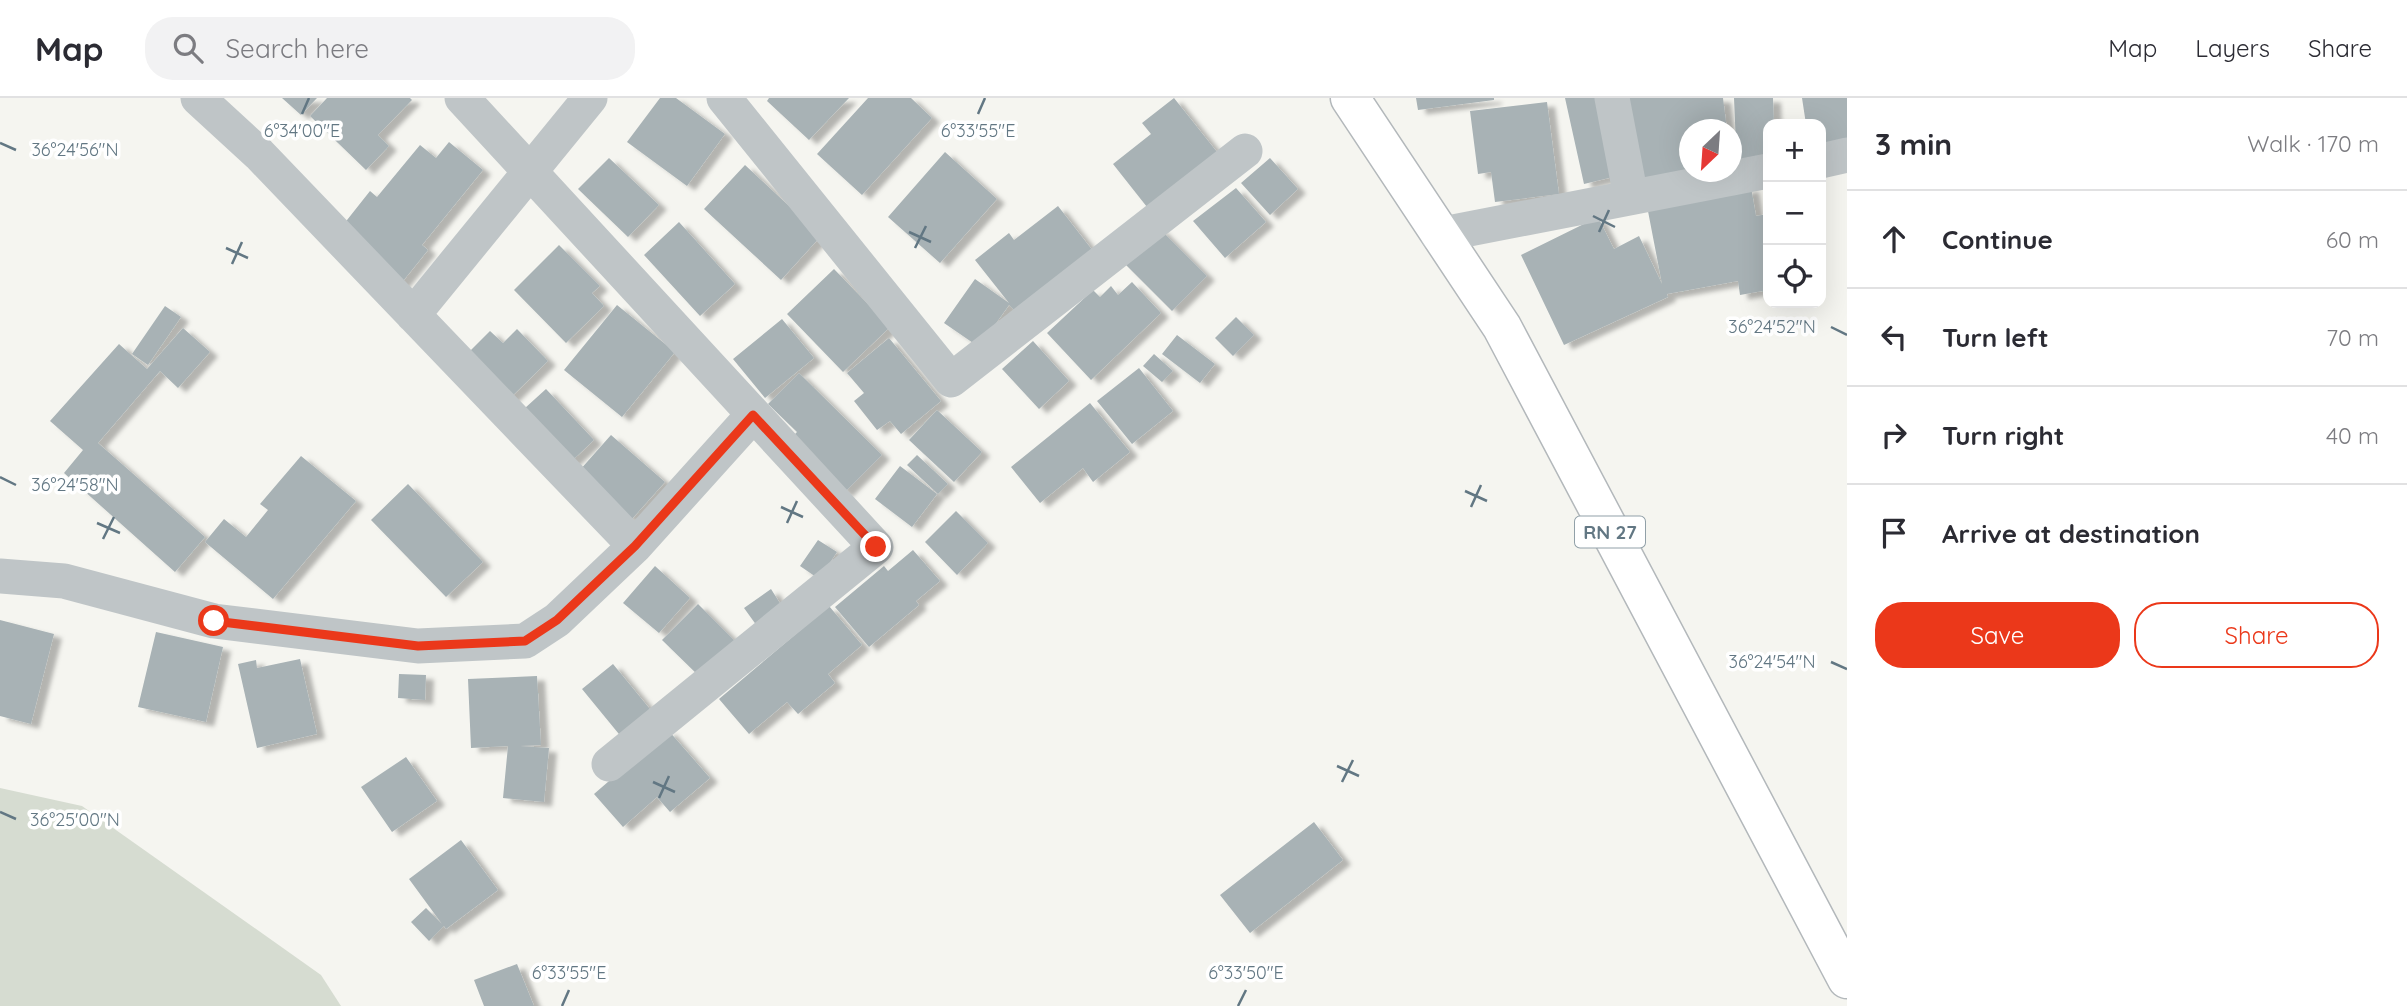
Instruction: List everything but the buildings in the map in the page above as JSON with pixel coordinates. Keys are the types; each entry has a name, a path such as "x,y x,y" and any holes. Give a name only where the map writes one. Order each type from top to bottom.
{"main road":[{"name":"RN 27","path":"1350,98 1438,235 1502,327 1847,979"}],"street":[{"path":"198,98 259,154 635,546"},
{"path":"462,98 876,547 609,764"},
{"path":"414,315 590,98"},
{"path":"724,98 951,380 1245,151"},
{"path":"1612,98 1631,197"},
{"path":"1826,159 1847,155"},
{"path":"1438,235 1763,172"},
{"path":"0,576 64,581 214,621 418,646 525,641 557,620 635,546 753,415"}],"shaded area":[{"path":"0,788 82,806 321,975 341,1006 0,1006"}],"route":[{"path":"214,621 418,646 525,641 557,620 635,546 753,415 876,547"}]}
